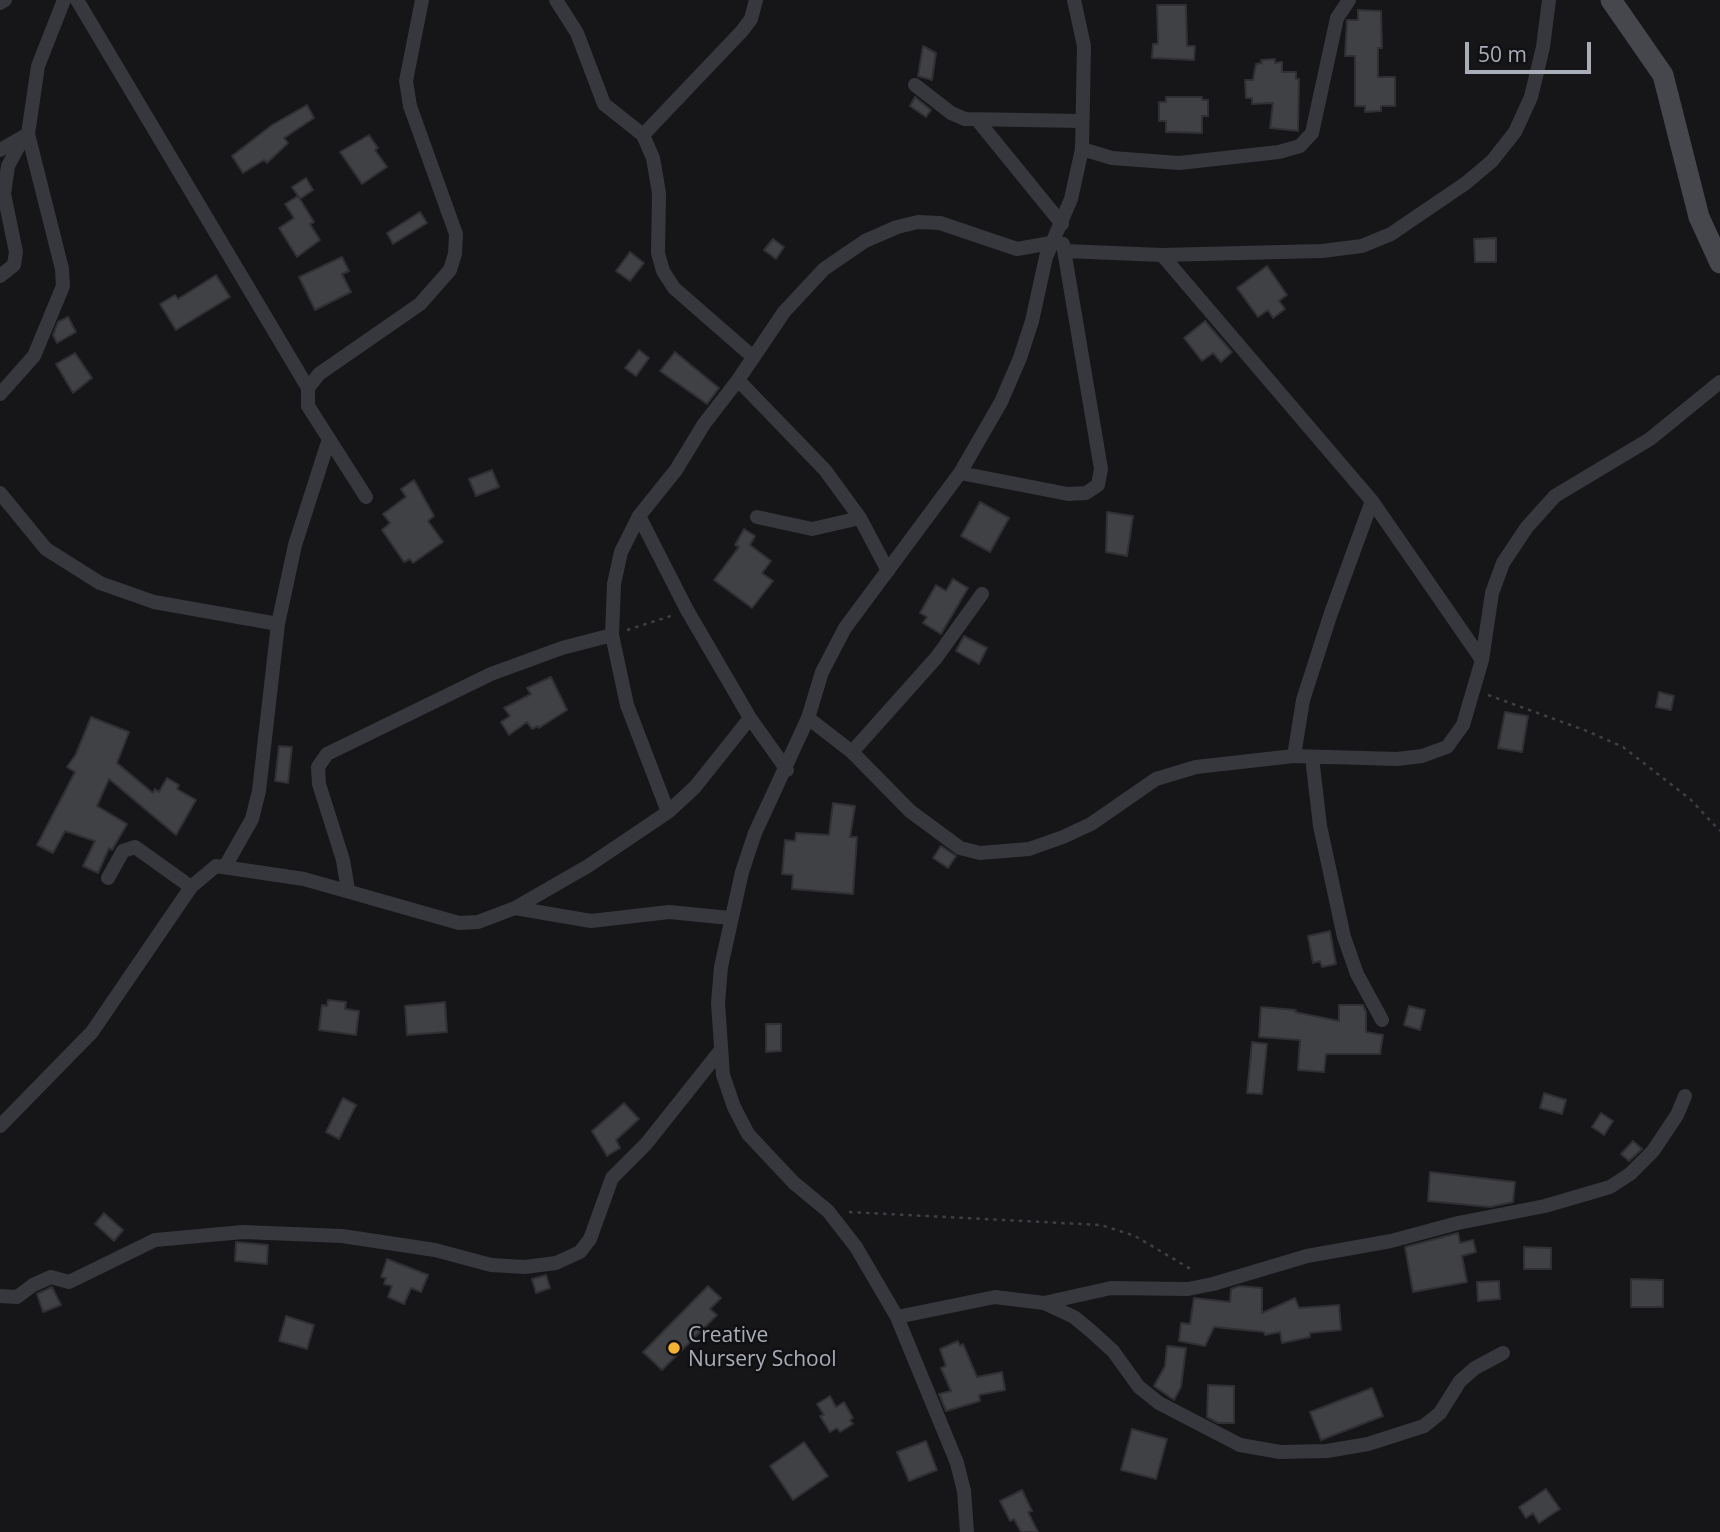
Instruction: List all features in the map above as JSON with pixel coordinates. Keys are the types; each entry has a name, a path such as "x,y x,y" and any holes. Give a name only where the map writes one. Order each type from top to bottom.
{"street":[{"path":"0,3 5,0"},
{"path":"0,276 14,265 16,252 4,194 8,166 25,136 38,66 64,0"},
{"path":"77,0 308,388 307,406 366,497"},
{"path":"308,388 319,374 420,304 450,270 456,254 456,234 410,106 406,80 422,0"},
{"path":"556,0 578,33 604,104 643,135 653,158 659,193 658,253 663,271 674,288 753,357"},
{"path":"643,135 742,31 751,19 756,0"},
{"path":"967,1532 964,1491 957,1463 897,1317 856,1247 828,1211 794,1183 748,1134 734,1107 723,1075 718,1003 730,918 755,833 787,770 808,718 822,672 845,628 960,473 1001,402 1020,358 1051,243 1061,227 1082,149 1084,46 1074,0"},
{"path":"1082,149 1112,158 1179,163 1279,152 1300,146 1312,132 1337,18 1349,0"},
{"path":"1065,251 1162,255 1321,251 1362,246 1416,219 1492,161 1515,132 1531,97 1543,47 1549,0"},
{"path":"1611,0 1663,75 1699,217 1720,263"},
{"path":"915,85 951,113 979,122 1082,121"},
{"path":"960,473 1068,494 1086,493 1098,485 1101,469 1061,227 979,122"},
{"path":"0,150 25,136"},
{"path":"0,394 34,356 63,286 62,269 25,136"},
{"path":"668,813 627,705 612,635 614,584 621,552 639,516 676,470 704,424 784,312 824,269 865,241 897,227 918,222 940,223 1017,249 1051,243"},
{"path":"1162,255 1372,501 1482,660"},
{"path":"738,380 825,470 860,518 888,571"},
{"path":"808,718 852,752 910,811 960,848 980,853 1029,849 1063,837 1091,824 1156,779 1196,767 1294,756 1397,759 1422,756 1447,747 1463,725 1475,691 1492,593 1503,562 1527,527 1555,496 1650,439 1720,382"},
{"path":"226,866 251,819 259,792 278,624 295,545 328,439"},
{"path":"0,493 46,549 100,583 154,602 278,624"},
{"path":"1294,756 1303,700 1372,501"},
{"path":"639,516 687,610 750,718 787,770"},
{"path":"757,517 812,529 860,518"},
{"path":"852,752 936,658 982,594"},
{"path":"348,890 343,860 319,784 318,767 327,754 491,674 562,648 612,635"},
{"path":"0,1126 92,1032 191,887 212,868 226,866 348,890 459,923 478,922 515,908 588,866 668,813 695,787 750,718"},
{"path":"1312,757 1320,826 1345,937 1362,986 1382,1020"},
{"path":"108,878 123,851 135,847 191,887"},
{"path":"515,908 591,921 669,912 730,918"},
{"path":"0,1296 16,1297 51,1277 69,1282 155,1240 205,1238 243,1232 342,1236 435,1250 491,1265 525,1267 556,1263 580,1252 590,1239 612,1178 646,1144 720,1051"},
{"path":"1044,1303 1111,1287 1188,1289 1213,1284 1307,1256 1391,1241 1458,1223 1545,1206 1610,1187 1630,1174 1653,1151 1677,1115 1685,1096"},
{"path":"897,1317 995,1297 1044,1303 1074,1317 1091,1331 1113,1351 1139,1387 1159,1404 1240,1446 1280,1452 1327,1451 1368,1444 1424,1426 1440,1413 1460,1381 1475,1368 1503,1353"}],"path":[{"path":"612,635 687,610"},
{"path":"1475,691 1587,731 1623,747 1690,799 1720,831"},
{"path":"828,1211 1114,1228 1146,1242 1213,1284"}],"building":[{"path":"1157,5 1186,5 1187,46 1195,46 1194,60 1152,58 1153,44 1158,44"},
{"path":"1358,10 1381,11 1382,48 1378,48 1378,77 1395,77 1395,106 1381,106 1381,111 1365,112 1365,106 1355,106 1355,56 1345,56 1347,20 1358,20"},
{"path":"923,46 936,53 932,80 918,76"},
{"path":"1275,59 1275,63 1282,62 1282,72 1296,72 1296,79 1299,79 1298,131 1270,128 1273,103 1252,104 1252,98 1246,98 1245,80 1253,80 1256,64 1262,63 1261,60"},
{"path":"915,97 931,110 926,117 910,106"},
{"path":"1166,97 1202,97 1202,100 1208,100 1208,116 1202,116 1202,133 1166,132 1166,121 1159,121 1159,102 1166,102"},
{"path":"307,105 314,118 284,138 288,143 267,163 264,160 243,173 232,156 272,125"},
{"path":"369,135 378,148 375,150 387,167 362,184 340,152"},
{"path":"306,178 313,190 300,199 292,187"},
{"path":"298,196 314,222 310,224 320,240 297,257 279,228 294,218 285,204"},
{"path":"420,212 427,223 393,244 387,233"},
{"path":"1496,238 1496,262 1475,262 1474,239"},
{"path":"773,239 784,247 776,259 764,250"},
{"path":"630,252 644,263 630,281 616,271"},
{"path":"342,257 349,271 342,274 351,292 315,310 299,277"},
{"path":"1267,266 1287,295 1279,301 1285,309 1273,318 1268,310 1258,317 1237,288"},
{"path":"216,275 230,297 176,330 160,304 175,295 178,299"},
{"path":"68,317 76,332 57,343 53,335 58,322"},
{"path":"1205,321 1232,352 1221,362 1213,353 1202,361 1184,338"},
{"path":"639,350 649,358 636,376 625,368"},
{"path":"675,352 719,388 707,404 660,371"},
{"path":"75,353 92,378 73,393 56,364"},
{"path":"492,470 499,487 476,496 469,479"},
{"path":"414,480 434,516 428,521 443,542 413,563 410,559 404,562 382,530 390,523 383,514 406,497 401,489"},
{"path":"980,502 1009,518 990,552 961,536"},
{"path":"1107,512 1133,516 1127,556 1106,552"},
{"path":"744,529 755,536 750,545 771,561 762,573 773,581 752,608 714,580 739,547 735,545"},
{"path":"953,579 968,588 941,634 923,623 927,617 920,613 936,585 946,591"},
{"path":"964,636 987,648 979,664 956,651"},
{"path":"551,677 567,710 539,728 538,726 532,729 527,722 509,735 501,722 510,716 504,708 531,694 527,688"},
{"path":"1659,692 1674,696 1671,710 1656,707"},
{"path":"1505,712 1528,716 1522,752 1498,748"},
{"path":"91,717 129,732 117,763 153,793 155,789 159,792 167,778 179,785 177,789 196,800 176,835 109,779 97,806 127,824 112,850 109,848 98,873 83,866 95,841 65,831 53,853 37,845 75,772 67,767 76,754"},
{"path":"279,746 292,747 288,783 275,781"},
{"path":"833,803 855,806 850,837 857,837 853,894 792,889 793,875 782,874 785,840 795,841 796,833 829,835"},
{"path":"941,846 956,856 948,868 933,858"},
{"path":"1330,931 1336,964 1322,967 1320,961 1313,963 1308,936"},
{"path":"328,1000 346,1002 345,1009 359,1011 356,1035 319,1030 322,1005 327,1006"},
{"path":"445,1002 447,1032 407,1035 405,1006"},
{"path":"1339,1005 1363,1005 1366,1012 1366,1032 1383,1035 1380,1054 1326,1054 1324,1072 1298,1070 1300,1040 1259,1037 1261,1007 1296,1010 1295,1012 1339,1021"},
{"path":"1409,1006 1425,1010 1420,1030 1404,1025"},
{"path":"766,1024 781,1024 781,1051 766,1052"},
{"path":"1252,1042 1267,1044 1262,1094 1247,1093"},
{"path":"1544,1093 1566,1100 1562,1114 1540,1108"},
{"path":"343,1098 356,1105 339,1139 326,1132"},
{"path":"624,1103 639,1119 616,1140 620,1148 607,1156 592,1131"},
{"path":"1601,1113 1613,1121 1604,1135 1592,1127"},
{"path":"1633,1141 1642,1149 1629,1161 1621,1154"},
{"path":"1430,1172 1515,1182 1513,1202 1490,1207 1428,1201"},
{"path":"104,1213 123,1230 114,1241 95,1224"},
{"path":"1458,1233 1460,1243 1473,1240 1476,1252 1462,1256 1467,1282 1413,1292 1405,1247"},
{"path":"236,1242 268,1245 267,1264 235,1261"},
{"path":"1524,1247 1551,1248 1551,1269 1524,1269"},
{"path":"387,1259 428,1275 421,1292 411,1288 404,1304 388,1297 392,1286 384,1284 386,1278 381,1277"},
{"path":"546,1275 550,1288 536,1293 532,1279"},
{"path":"1631,1279 1663,1280 1663,1307 1631,1307"},
{"path":"1499,1281 1500,1299 1478,1301 1477,1282"},
{"name":"Creative Nursery School","path":"708,1286 721,1298 710,1309 717,1315 662,1370 643,1352"},
{"path":"1239,1286 1262,1288 1262,1313 1295,1298 1299,1308 1339,1305 1341,1330 1310,1333 1310,1337 1282,1343 1280,1332 1265,1335 1264,1332 1214,1327 1205,1346 1179,1341 1181,1323 1190,1324 1194,1298 1230,1302 1231,1289"},
{"path":"52,1287 61,1305 43,1312 37,1294"},
{"path":"286,1316 314,1325 307,1349 279,1341"},
{"path":"958,1341 960,1346 963,1344 977,1377 1002,1372 1005,1390 979,1395 980,1401 946,1411 939,1394 951,1391 941,1368 946,1366 940,1349"},
{"path":"1167,1346 1186,1348 1181,1387 1174,1400 1154,1386 1165,1366"},
{"path":"1208,1385 1234,1386 1234,1423 1218,1423 1207,1417"},
{"path":"1372,1388 1383,1416 1321,1440 1310,1412"},
{"path":"830,1396 836,1407 844,1402 853,1418 850,1420 853,1424 840,1432 837,1428 830,1432 820,1416 824,1415 817,1404"},
{"path":"1132,1429 1167,1439 1156,1479 1121,1470"},
{"path":"926,1441 937,1470 909,1481 897,1452"},
{"path":"804,1442 828,1476 793,1500 770,1466"},
{"path":"1546,1489 1560,1509 1539,1523 1533,1513 1526,1518 1519,1507"},
{"path":"1022,1490 1032,1511 1028,1512 1038,1532 1021,1532 1014,1519 1010,1521 1000,1501"}],"place":[{"name":"Creative Nursery School","path":"674,1348"}]}
